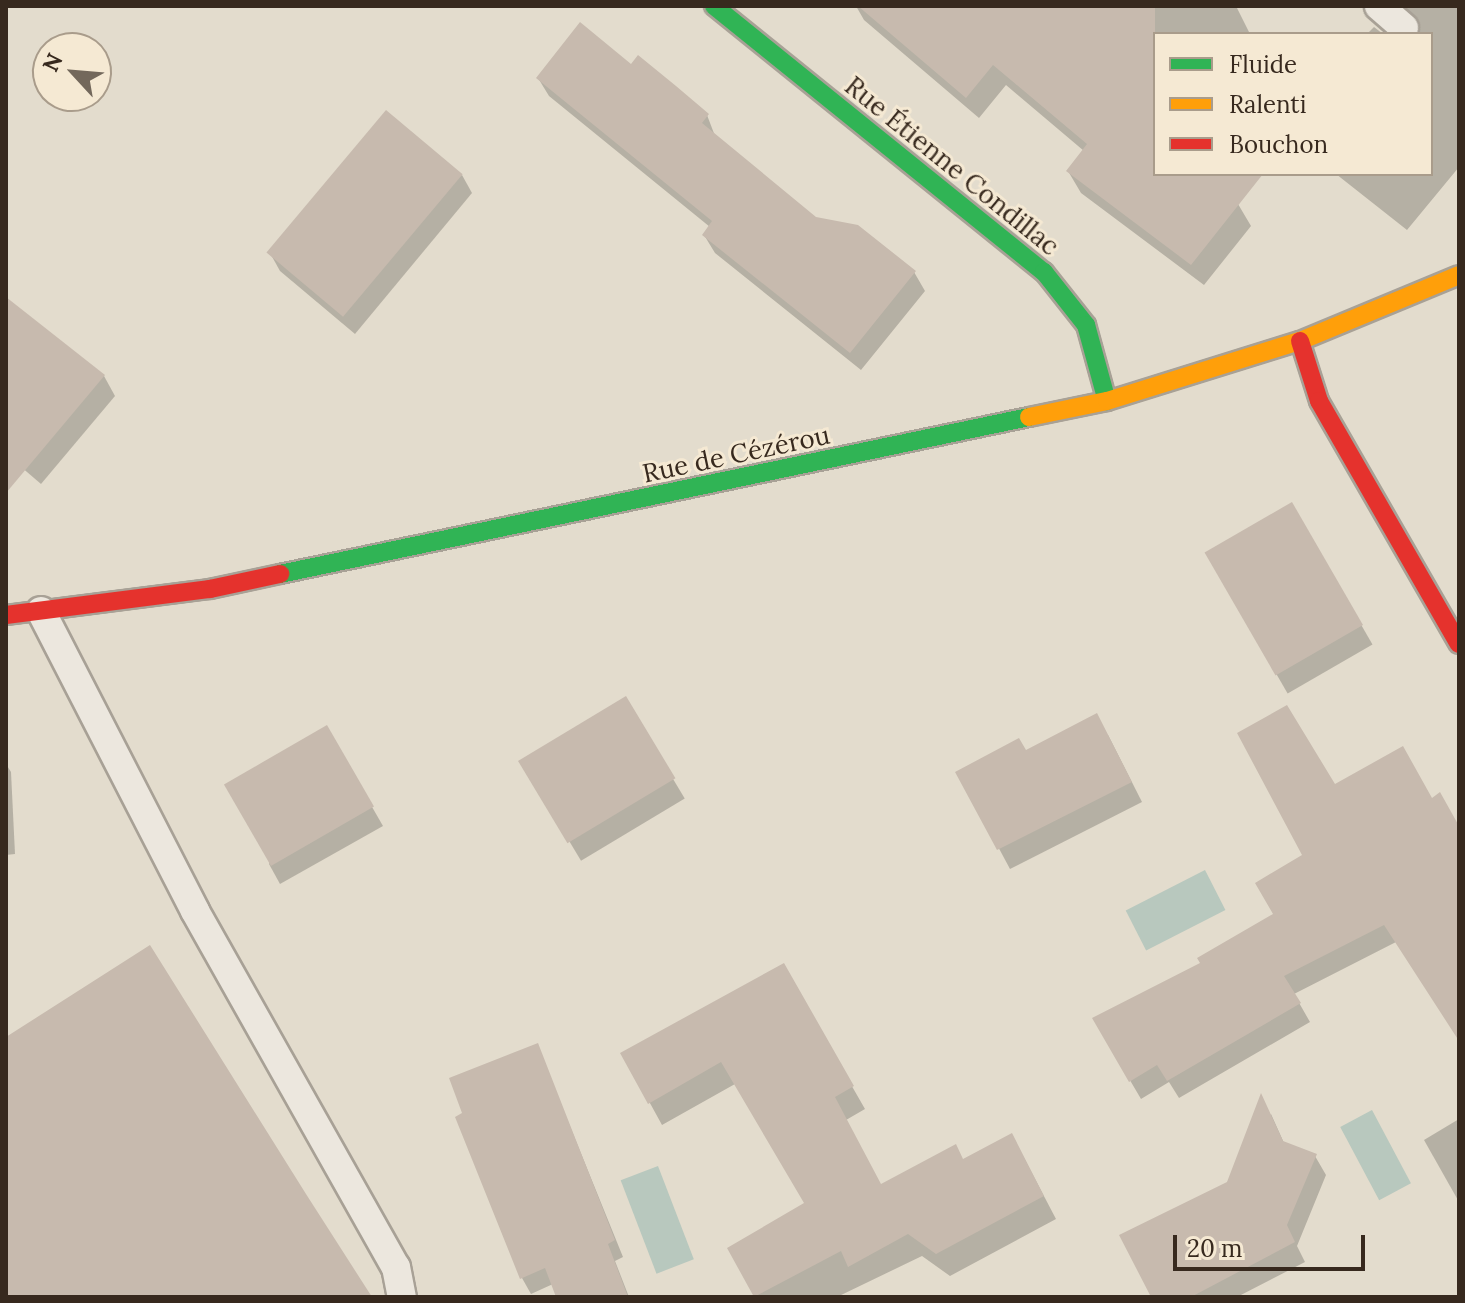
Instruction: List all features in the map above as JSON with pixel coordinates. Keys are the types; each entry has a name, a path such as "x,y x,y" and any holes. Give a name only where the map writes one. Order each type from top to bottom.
{"street":[{"name":"Rue Étienne Condillac","path":"714,6 1044,272 1086,325 1107,401"},
{"name":"Rue de Cézérou","path":"6,615 210,589 1107,401 1300,341 1459,275"},
{"path":"1300,341 1319,401 1459,644"}],"lane":[{"path":"1379,6 1404,28"},
{"path":"41,611 195,911 396,1267 402,1297"}],"shaded area":[{"path":"1205,870 1225,910 1146,951 1126,910"},
{"path":"1372,1110 1411,1183 1379,1200 1340,1127"},
{"path":"658,1166 694,1259 656,1274 621,1180"}],"building":[{"path":"858,6 1155,6 1153,176 1261,176 1191,265 1066,171 1087,144 993,65 966,98"},
{"path":"580,22 631,64 638,55 676,86 709,114 702,123 816,217 858,225 916,271 850,353 702,235 712,221 536,78"},
{"path":"386,110 463,174 343,317 266,252"},
{"path":"6,297 105,375 6,493"},
{"path":"1292,502 1363,625 1276,675 1205,552"},
{"path":"626,696 675,778 567,843 518,761"},
{"path":"1287,705 1335,784 1403,746 1432,798 1440,792 1459,826 1459,1041 1384,925 1284,976 1301,1003 1167,1081 1157,1065 1129,1082 1092,1018 1200,963 1197,958 1273,914 1255,883 1302,855 1237,733"},
{"path":"1097,713 1132,782 997,850 955,772 1019,738 1026,750"},
{"path":"327,725 374,806 271,866 224,784"},
{"path":"150,945 372,1297 6,1297 6,1037"},
{"path":"784,963 854,1086 835,1097 881,1184 956,1144 963,1159 1012,1133 1044,1196 936,1254 908,1234 848,1267 841,1251 754,1297 727,1248 804,1203 721,1062 648,1104 620,1053"},
{"path":"538,1043 615,1240 608,1244 628,1297 556,1297 545,1268 520,1279 455,1117 462,1113 449,1078"},
{"path":"1261,1093 1283,1141 1317,1154 1287,1225 1295,1242 1191,1297 1151,1297 1119,1235 1227,1182"}],"traffic: fast":[{"path":"714,6 1044,272 1086,325 1107,401"},
{"path":"280,574 1029,417"}],"traffic: slow":[{"path":"1029,417 1107,401 1300,341 1459,275"}],"traffic: jam":[{"path":"1300,341 1319,401 1459,644"},
{"path":"6,615 210,589 280,574"}]}
